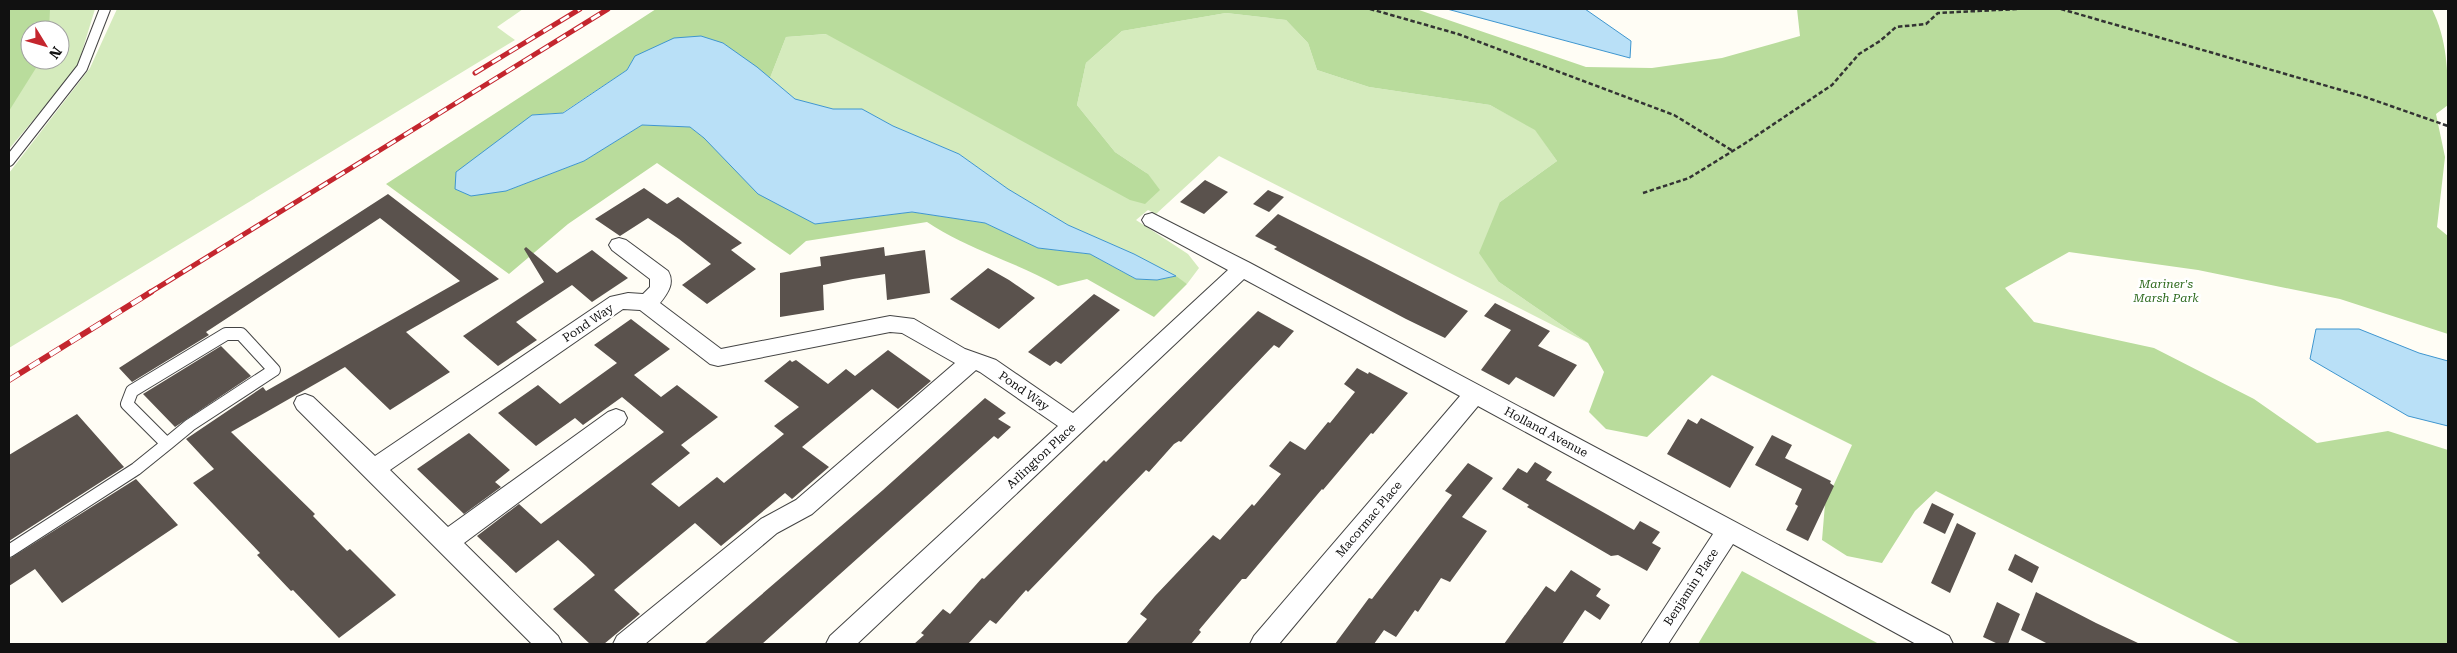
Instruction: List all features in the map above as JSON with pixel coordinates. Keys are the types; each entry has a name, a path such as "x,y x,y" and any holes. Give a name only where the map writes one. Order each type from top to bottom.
{"street":[{"name":"Holland Avenue","path":"1152,220 1940,644"},
{"path":"619,244 661,276 660,289 646,304"},
{"name":"Arlington Place","path":"839,644 1243,268"},
{"name":"Pond Way","path":"374,469 617,304 630,300 640,300 718,358 890,324 906,325 957,355 988,366 1073,426"},
{"path":"626,644 769,526 804,507 972,360"},
{"name":"Macormac Place","path":"1263,644 1475,394"},
{"path":"305,403 374,469 549,644"},
{"path":"447,542 616,418"},
{"name":"Benjamin Place","path":"1654,644 1728,531"}],"lane":[{"path":"9,161 82,68 105,9"},
{"path":"9,551 136,469 168,445 190,425 274,370 241,334 226,334 132,391 127,404 168,445"}],"path":[{"path":"1370,9 1458,34 1674,115 1733,151"},
{"path":"1971,9 1982,9"},
{"path":"1643,193 1689,178 1733,151 1832,85 1859,54 1880,41 1896,26 1926,24 1938,13 2018,9"},
{"path":"2061,9 2336,89 2448,126"}],"green space":[{"path":"9,9 95,9 77,68 9,149"},
{"path":"9,9 50,9 49,20 20,20 20,70 35,70 9,111"},
{"path":"117,9 523,9 497,27 515,40 9,348 9,173 90,68"},
{"name":"Mariner's Marsh Park","path":"656,9 1416,9 1586,67 1652,68 1722,58 1800,36 1797,9 2432,9 2444,44 2448,80 2448,105 2436,114 2445,157 2437,227 2448,236 2448,334 2340,299 2198,270 2069,252 2005,288 2034,322 2154,348 2254,399 2317,443 2388,431 2448,450 2448,644 2241,644 1936,491 1915,511 1882,563 1847,556 1822,540 1825,504 1852,445 1712,375 1647,437 1606,429 1589,412 1604,372 1588,343 1499,282 1479,253 1500,202 1557,161 1535,130 1490,105 1369,87 1317,70 1308,43 1286,20 1226,13 1122,31 1086,63 1077,105 1115,152 1148,174 1160,190 1145,204 1130,200 826,34 786,37 770,78 723,43 635,56 627,70 562,113 532,115 506,191 584,161 642,125 690,127 815,224 912,212 985,223 1038,248 1090,254 1136,279 1157,280 1176,276 1187,284 1154,317 1087,279 1058,286 958,240 927,222 806,241 790,255 657,163 568,224 509,274 386,184"},
{"path":"1226,13 1286,20 1308,43 1317,70 1369,87 1490,105 1535,129 1557,161 1500,202 1499,282 1588,343 1219,156 1156,214 1148,210 1136,220 1188,254 1199,268 1187,284 1134,254 1068,225 1008,189 959,154 893,126 862,109 833,109 795,99 770,78 786,37 827,34 1148,174 1115,152 1077,105 1086,63 1122,31"},
{"path":"1742,571 1879,644 1698,644"}],"water":[{"path":"1447,9 1585,9 1631,41 1630,58"},
{"path":"701,36 723,43 757,67 795,99 833,109 862,109 893,126 959,154 1008,189 1068,225 1134,254 1176,276 1157,280 1136,279 1090,254 1038,248 985,223 912,212 815,224 758,194 704,138 690,127 642,125 584,161 506,191 471,196 455,189 456,172 532,115 563,113 627,70 635,56 674,38"},
{"path":"2316,329 2359,329 2419,353 2448,361 2448,426 2408,416 2310,359"}],"building":[{"path":"1205,180 1228,192 1204,214 1180,202"},
{"path":"644,188 667,204 678,197 742,243 731,250 756,269 707,304 682,285 711,264 679,239 648,218 620,236 595,219"},
{"path":"1268,190 1284,197 1269,212 1253,204"},
{"path":"388,194 499,279 406,332 450,372 390,410 345,367 231,432 315,514 313,516 347,551 350,549 396,595 339,638 257,555 260,553 193,483 214,469 186,439 263,387 266,391 460,281 380,218 206,332 209,335 132,382 119,368"},
{"path":"1278,214 1468,311 1445,338 1406,319 1274,249 1277,247 1255,236"},
{"path":"526,247 557,273 592,250 628,278 592,302 572,285 516,322 537,340 498,366 463,336 544,282 524,249"},
{"path":"884,247 885,256 925,250 930,293 887,300 885,274 853,279 823,285 824,310 780,317 780,273 821,266 820,257"},
{"path":"988,268 1035,298 999,329 950,299"},
{"path":"1094,294 1120,310 1061,364 1056,361 1050,366 1028,352"},
{"path":"1495,303 1550,331 1538,346 1577,365 1554,397 1516,377 1509,385 1481,370 1511,330 1484,316"},
{"path":"1258,311 1294,331 1279,348 1274,345 1181,442 1179,441 1174,444 1149,472 1146,470 1028,592 1026,590 996,624 990,620 968,644 914,644 924,635 921,633 943,609 950,614 982,578 984,579 1104,460 1106,462"},
{"path":"631,319 670,349 634,375 661,397 677,385 718,417 681,445 690,453 651,484 679,507 717,477 724,483 784,434 774,426 799,407 764,381 790,360 792,362 796,360 828,384 846,369 855,376 888,350 931,381 898,409 872,389 802,447 829,467 792,499 785,493 721,546 695,523 614,590 640,614 604,644 590,644 553,609 595,575 586,566 558,540 516,573 477,536 519,504 541,524 664,432 622,397 583,425 575,418 536,446 498,413 538,385 560,404 617,363 594,345"},
{"path":"221,346 251,376 175,427 143,394"},
{"path":"1357,368 1368,374 1369,372 1408,393 1322,489 1246,579 1242,579 1199,630 1201,632 1191,644 1126,644 1147,619 1140,614 1155,596 1213,535 1220,540 1252,504 1254,506 1281,474 1269,466 1290,441 1305,450 1328,422 1330,423 1355,392 1344,384"},
{"path":"985,398 1006,413 998,419 1011,427 998,439 994,436 762,644 704,644 883,490"},
{"path":"77,414 124,467 9,541 9,455"},
{"path":"1701,418 1754,447 1730,488 1667,454 1688,419 1697,424"},
{"path":"469,433 510,470 495,482 501,487 464,514 417,469"},
{"path":"1772,435 1792,445 1785,458 1831,481 1830,483 1834,486 1808,541 1786,530 1798,506 1795,504 1802,489 1755,465"},
{"path":"1535,462 1552,472 1546,480 1634,530 1640,521 1660,532 1652,543 1661,548 1647,571 1618,555 1611,556 1527,507 1529,505 1502,489 1518,468 1527,473"},
{"path":"1468,463 1493,478 1462,517 1487,531 1450,582 1441,578 1418,612 1415,610 1396,637 1384,630 1374,644 1335,644 1369,598 1372,599 1452,495 1445,491"},
{"path":"136,479 178,525 62,603 35,569 9,586 9,559"},
{"path":"1932,503 1954,514 1945,534 1923,523"},
{"path":"1957,523 1976,533 1950,593 1931,583"},
{"path":"2015,554 2039,567 2032,583 2008,570"},
{"path":"1571,570 1601,589 1596,596 1610,605 1600,620 1585,610 1562,644 1504,644 1546,586 1555,592"},
{"path":"2036,592 2140,644 2048,644 2021,630"},
{"path":"1997,602 2020,614 2008,644 1998,644 1983,637"}],"railway":[{"path":"475,73 580,9"},
{"path":"149,293 608,9"},
{"path":"9,380 151,292"}]}
